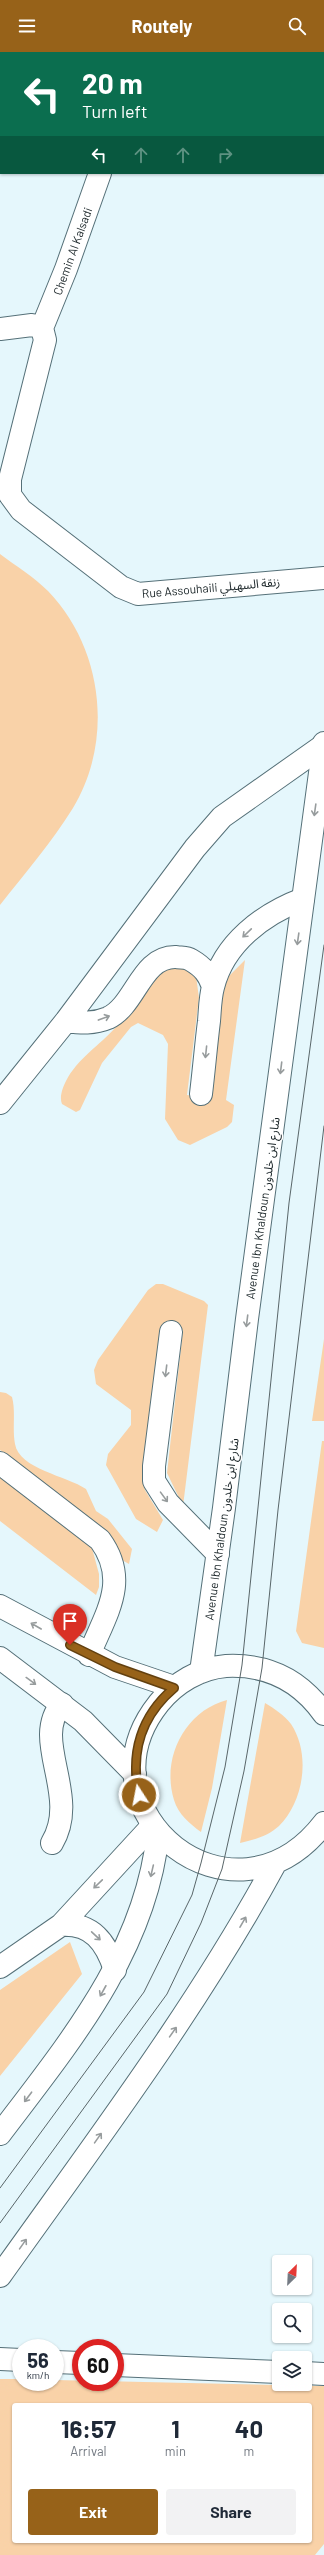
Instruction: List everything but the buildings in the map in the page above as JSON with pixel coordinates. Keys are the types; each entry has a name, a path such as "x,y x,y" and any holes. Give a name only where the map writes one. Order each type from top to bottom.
{"main road":[{"name":"Chemin Al Kalsadi","path":"42,328 58,290 100,174"},
{"path":"0,329 32,326 42,328"},
{"name":"Rue Assouhaili زنقة السهيلي","path":"42,328 45,340 10,478 10,495 21,510 121,587 138,594 324,578"},
{"path":"0,1103 66,1021 195,848 222,817 324,744"},
{"name":"Avenue Ibn Khaldoun شارع ابن خلدون","path":"200,1672 218,1554 247,1319 324,744"},
{"path":"201,1094 213,987 230,952 245,934 278,909 303,899"},
{"path":"66,1021 86,1024 109,1018 124,1004 155,963 172,957 188,958 201,966 209,976 213,987"},
{"path":"171,1332 154,1466 154,1481 168,1503 218,1554"},
{"path":"0,1463 100,1540 108,1552 114,1566 116,1588 90,1655"},
{"path":"0,1606 115,1667 174,1688"},
{"path":"0,1658 62,1704 107,1744 135,1774"},
{"path":"324,1714 300,1687 282,1675 262,1668 242,1666 221,1667 200,1672 174,1688 151,1712 142,1731 136,1752 135,1774 139,1795 156,1829 185,1856 222,1869 258,1867 276,1862 295,1852 312,1839 324,1823"},
{"path":"52,1843 62,1823 63,1806 50,1726 56,1711 62,1704"},
{"path":"0,1968 61,1925 156,1829"},
{"path":"0,2134 72,2039 95,2005 115,1970 127,1946 144,1899 156,1829"},
{"path":"0,2276 175,2028 234,1937 276,1862"},
{"path":"61,1925 74,1924 93,1932 103,1943 115,1970"},
{"path":"0,2360 12,2360"},
{"path":"124,2365 272,2372"},
{"path":"312,2373 324,2374"}],"shaded area":[{"path":"0,554 43,586 67,614 81,639 91,667 96,695 98,724 94,753 86,781 73,808 47,845 0,905"},
{"path":"245,960 226,1100 234,1105 232,1122 227,1127 190,1145 178,1140 165,1119 168,1044 163,1035 138,1023 131,1027 102,1063 80,1110 76,1112 62,1104 61,1095 64,1086 76,1066 110,1034 149,984 157,976 172,968 185,969 196,976 199,998 187,1095 211,1098 223,989 228,977"},
{"path":"156,1284 163,1284 204,1301 208,1305 183,1506 167,1473 183,1330 161,1326 142,1477 145,1490 163,1520 157,1532 136,1519 106,1465 108,1454 131,1425 131,1410 96,1384 94,1370 98,1360 148,1290"},
{"path":"324,1339 324,1421 312,1421"},
{"path":"0,1392 6,1393 12,1397 14,1408 14,1438 18,1453 34,1466 78,1484 86,1489 96,1511 108,1519 132,1549 129,1564 122,1560 110,1534 0,1450"},
{"path":"322,1441 324,1441 324,1648 302,1643 296,1631"},
{"path":"0,1476 92,1548 99,1574 99,1587 96,1595 0,1521"},
{"path":"227,1700 212,1788 201,1832 178,1810 174,1800 171,1784 171,1768 174,1753 180,1738 188,1725 199,1714 212,1706"},
{"path":"265,1703 276,1710 291,1724 297,1736 303,1763 302,1777 294,1804 288,1816 279,1826 261,1837 240,1843"},
{"path":"70,1942 82,1974 0,2076 0,1990"},
{"path":"0,2379 12,2379 12,2391 64,2391 64,2380 72,2380 72,2391 124,2391 124,2382 272,2385 272,2391 312,2391 312,2386 324,2386 324,2544 315,2555 0,2555"}],"tram line":[{"path":"0,2188 144,1992 192,1895 201,1863 225,1767 242,1665 289,1203 324,945"},
{"path":"0,2223 167,1994 201,1923 222,1869 244,1771 262,1668 278,1510 324,1126"}],"route":[{"path":"70,1645 115,1667 174,1688 165,1695 151,1712 142,1731 136,1752 135,1774 139,1795"}]}
